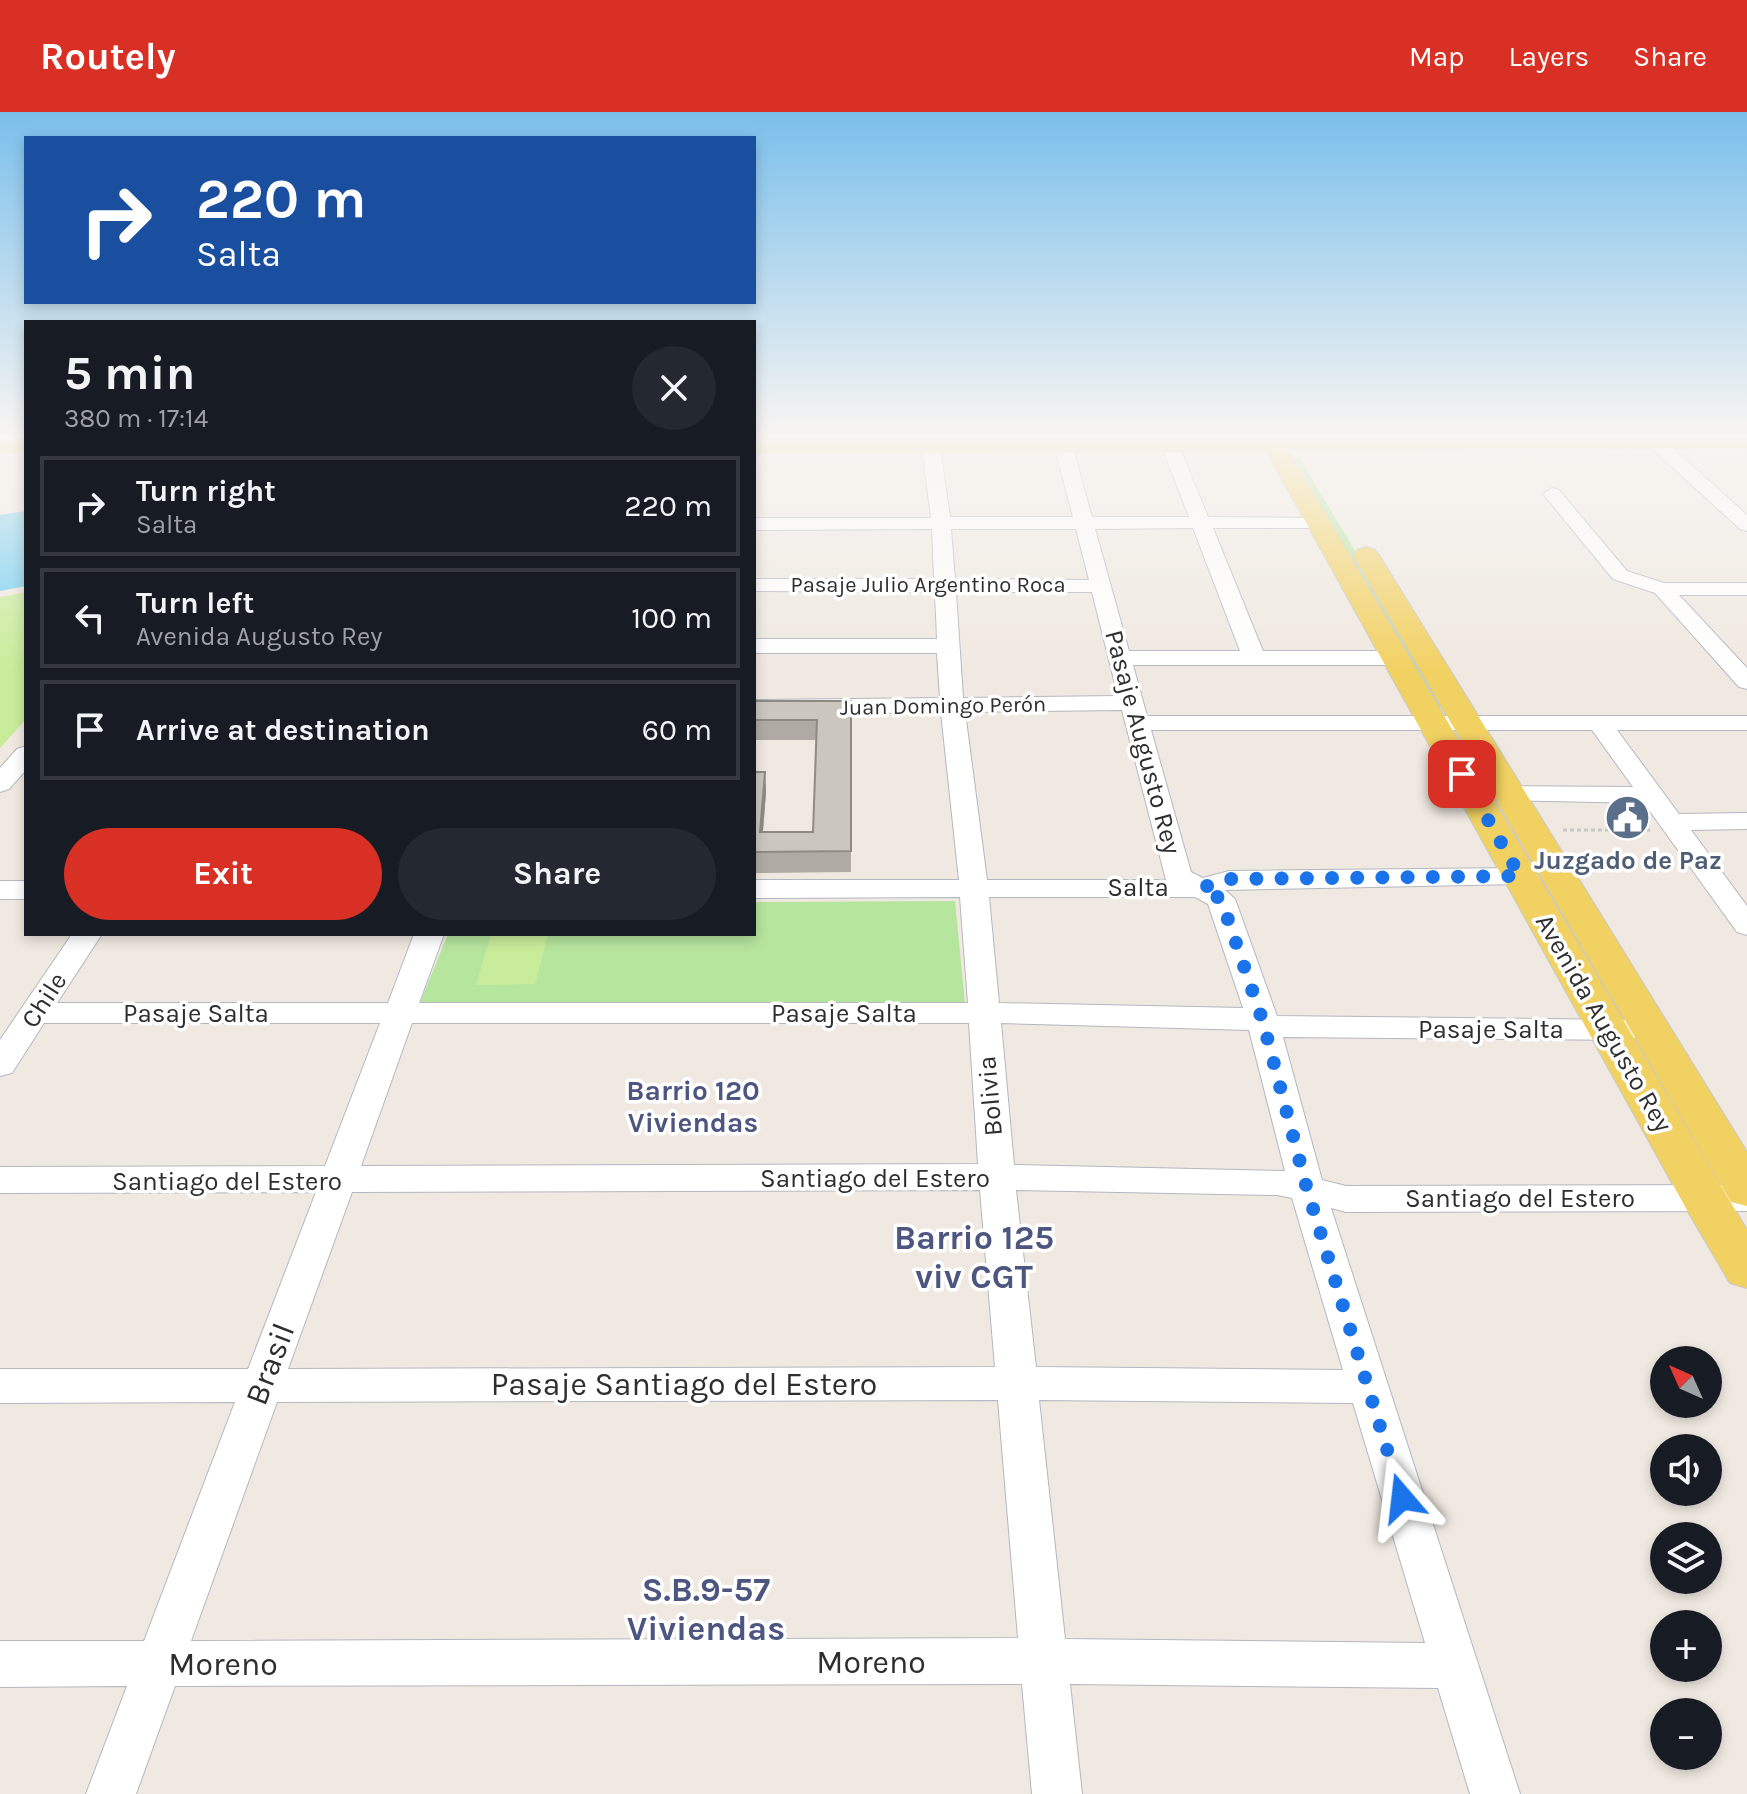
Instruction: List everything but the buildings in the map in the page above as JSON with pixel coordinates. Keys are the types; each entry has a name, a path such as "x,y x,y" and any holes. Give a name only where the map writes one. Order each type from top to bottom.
{"main road":[{"name":"Avenida Augusto Rey","path":"1314,513 1395,658 1508,794 1652,1030 1732,1195 1745,1262"},
{"name":"Avenida Augusto Rey","path":"1324,513 1450,724 1520,876 1607,1030 1732,1195"}],"street":[{"name":"Bolivia","path":"940,513 952,707 974,887 997,1177 1057,1794"},
{"name":"Pasaje Augusto Rey","path":"1082,513 1178,876 1221,899 1263,1022 1307,1189 1495,1794"},
{"path":"1197,513 1254,657"},
{"path":"1568,513 1620,575 1662,589 1747,589"},
{"path":"756,524 1318,522"},
{"name":"Pasaje Julio Argentino Roca","path":"756,585 1102,586"},
{"path":"1662,589 1747,682"},
{"path":"756,646 948,646"},
{"path":"1121,658 1395,658"},
{"name":"Juan Domingo Perón","path":"756,707 952,707 1450,724"},
{"path":"1599,723 1747,926"},
{"path":"1450,724 1745,726"},
{"path":"0,786 24,756"},
{"path":"0,786 24,787"},
{"path":"1508,794 1652,795"},
{"path":"1670,822 1747,821"},
{"name":"Salta","path":"756,889 1201,888 1229,879 1520,876"},
{"path":"0,890 24,890"},
{"name":"Chile","path":"0,1065 86,936"},
{"name":"Brasil","path":"111,1794 428,936"},
{"name":"Pasaje Salta","path":"35,1013 984,1013 1238,1017 1287,1028 1652,1030"},
{"name":"Santiago del Estero","path":"0,1180 338,1182 997,1177 1277,1182 1346,1199 1732,1195"},
{"name":"Pasaje Santiago del Estero","path":"0,1386 1017,1383 1367,1387"},
{"name":"Moreno","path":"0,1664 1044,1661 1454,1666"}],"path":[{"path":"1529,831 1660,830 1670,822"}],"green space":[{"path":"1320,513 1333,513 1448,707 1432,707"},
{"path":"24,592 24,721 0,748 0,597"},
{"path":"955,901 965,1003 419,1005 447,936 756,936 756,902"},
{"path":"490,936 547,936 535,984 476,985"}],"water":[{"path":"24,513 24,586 0,591 0,515"}],"place":[{"name":"Juzgado de Paz","path":"1628,817"}],"district":[{"name":"Barrio 120 Viviendas","path":"693,1106"},
{"name":"Barrio 125 viv CGT","path":"974,1258"},
{"name":"S.B.9-57 Viviendas","path":"706,1610"}],"route":[{"path":"1402,1498 1307,1189 1263,1022 1221,899 1201,888 1229,879 1520,876 1462,774"}]}
